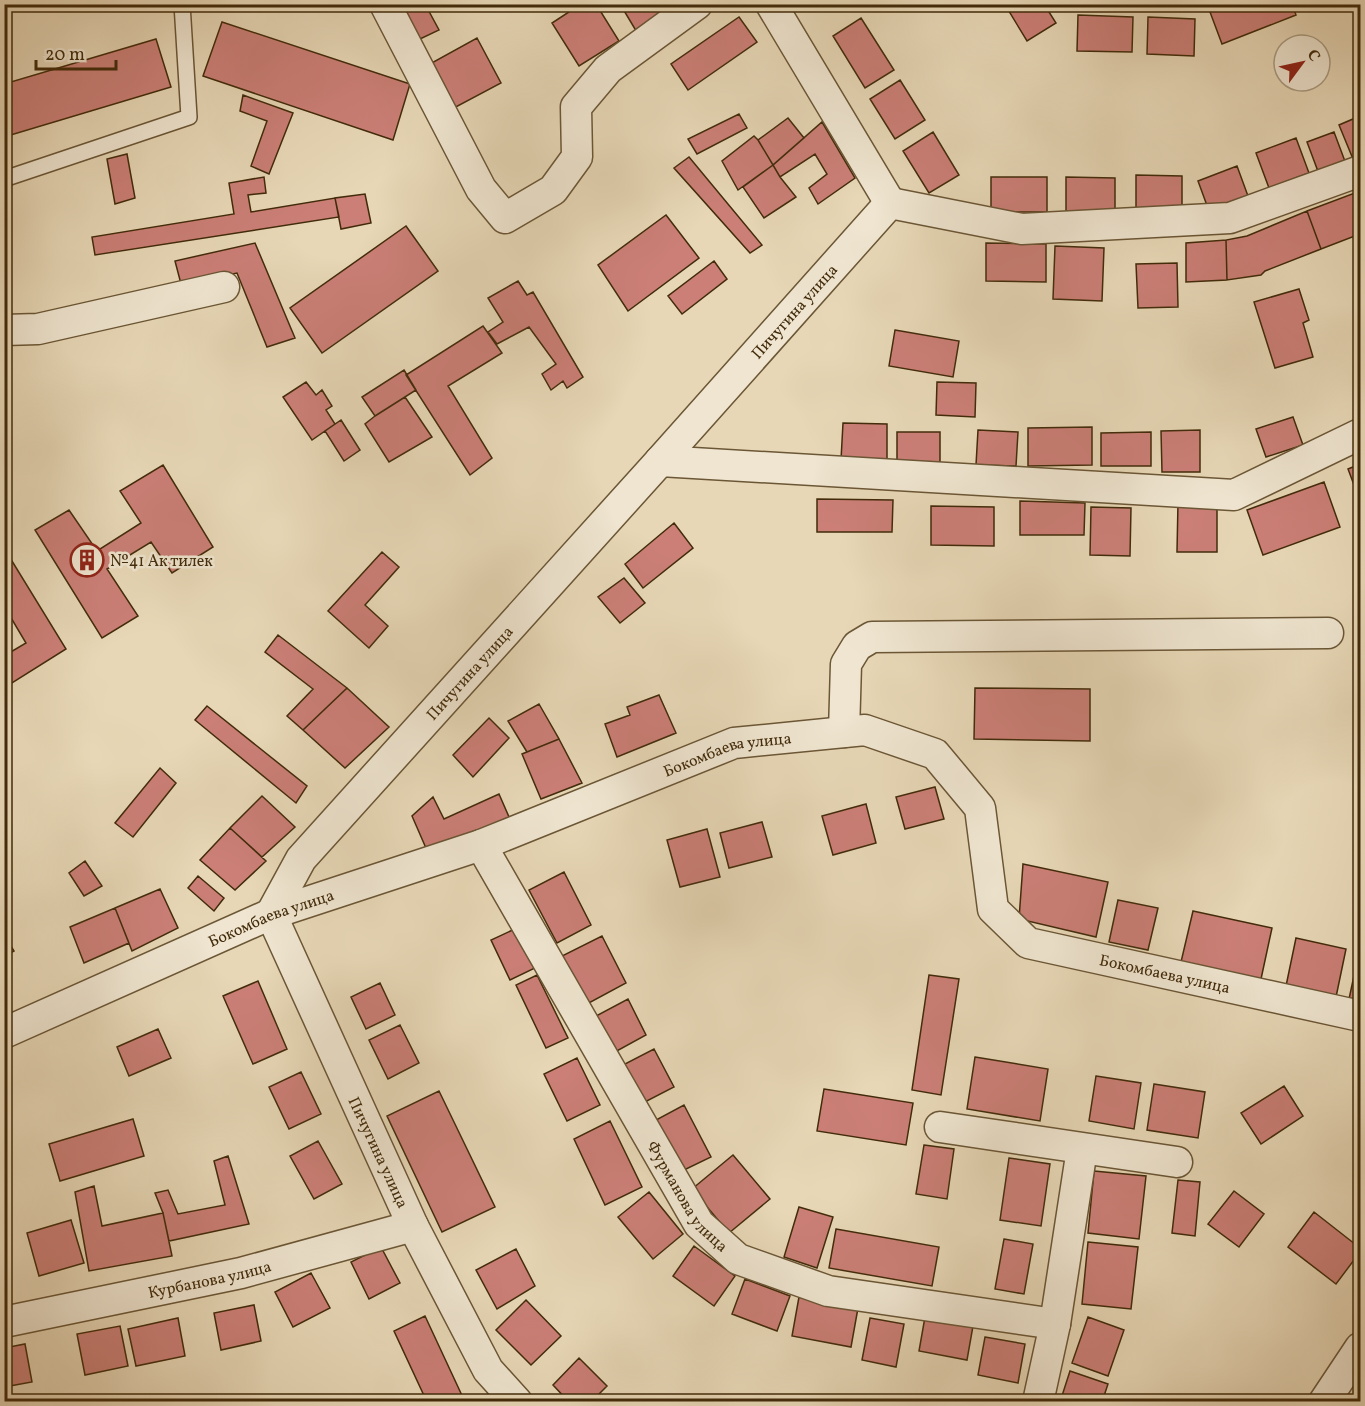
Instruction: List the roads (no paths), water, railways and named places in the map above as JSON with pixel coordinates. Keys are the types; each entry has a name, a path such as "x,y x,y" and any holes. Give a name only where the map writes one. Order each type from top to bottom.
{"street":[{"path":"385,4 481,189 505,218 553,190 577,157 576,107 608,69 697,4"},
{"path":"771,4 890,203 1022,229 1230,218 1360,171"},
{"name":"Пичугина улица","path":"517,1401 489,1370 413,1226 271,914 301,859 890,203"},
{"path":"4,330 38,329 224,287"},
{"path":"660,461 1234,495 1360,434"},
{"path":"844,732 846,664 857,646 872,637 1328,633"},
{"name":"Бокомбаева улица","path":"4,1033 271,914 481,845 734,742 865,730 935,754 980,808 993,909 1028,943 1360,1016"},
{"name":"Фурманова улица","path":"481,845 699,1224 738,1259 828,1291 1055,1324"},
{"path":"940,1127 1177,1162"},
{"path":"1038,1401 1055,1324 1082,1149"},
{"name":"Курбанова улица","path":"4,1322 241,1273 413,1226"},
{"path":"1324,1401 1360,1348"}],"lane":[{"path":"4,179 189,117 182,4"}],"place":[{"name":"№41 Ак тилек","path":"87,560"}]}
